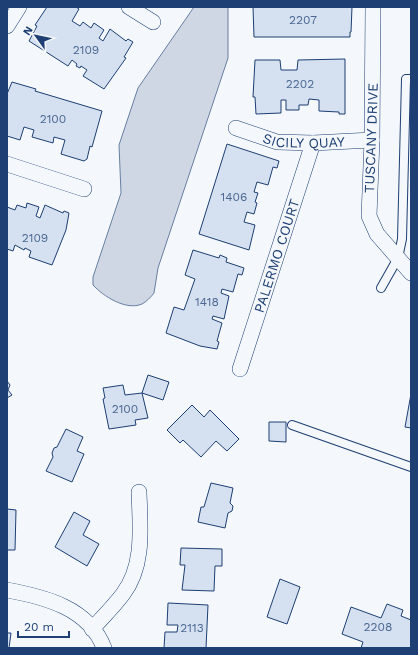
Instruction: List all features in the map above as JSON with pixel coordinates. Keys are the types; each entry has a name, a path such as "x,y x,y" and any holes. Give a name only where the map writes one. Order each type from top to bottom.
{"street":[{"path":"7,26 19,7"},
{"path":"129,7 153,22"},
{"name":"TUSCANY DRIVE","path":"373,7 372,140 369,216 377,234 405,261 411,273"},
{"name":"SICILY QUAY","path":"236,128 277,142 313,143 372,140"},
{"name":"PALERMO COURT","path":"240,369 313,143"},
{"path":"7,164 84,189"},
{"path":"92,629 124,593 133,576 140,543 139,492"},
{"path":"7,590 49,599 68,607 92,629 104,648"}],"lane":[{"path":"381,288 405,261 402,238 406,79 411,79"},
{"path":"292,425 411,467"}],"shaded area":[{"path":"194,7 228,7 228,58 158,268 154,293 142,304 129,306 109,298 93,285 93,277 121,193 119,145 138,88"}],"building":[{"path":"47,7 76,7 79,9 72,21 80,26 83,22 91,28 94,23 104,30 99,38 103,41 110,29 126,41 128,39 133,42 124,57 126,58 104,89 83,76 87,70 81,66 80,68 76,66 77,64 72,60 68,66 29,41 37,26 35,25"},
{"path":"253,7 352,7 350,37 254,37"},
{"path":"345,59 345,114 339,114 339,112 319,111 319,100 309,99 308,105 299,105 299,110 286,110 286,100 281,100 281,113 256,114 255,97 253,97 255,60 280,60 281,70 297,70 298,60"},
{"path":"12,82 36,89 35,91 102,111 87,159 84,161 61,154 65,140 54,137 53,143 32,137 34,130 24,127 20,140 7,136 7,94"},
{"path":"227,144 279,161 277,168 273,167 268,185 257,182 254,192 258,193 255,202 257,203 254,214 247,212 244,222 255,225 249,250 199,234"},
{"path":"27,203 39,207 36,216 40,218 45,205 63,213 64,211 69,213 66,230 52,265 29,257 31,251 25,248 24,250 15,245 13,251 7,249 7,207 15,210 17,205 26,208"},
{"path":"193,250 219,258 220,255 227,258 226,262 244,268 242,275 238,274 233,292 222,289 221,293 229,296 224,319 213,316 212,319 222,323 217,341 219,342 217,349 200,346 166,333 174,307 184,310 195,279 185,275"},
{"path":"148,375 169,382 163,400 142,393"},
{"path":"7,381 10,385 8,390 12,395 7,398"},
{"path":"123,385 125,395 142,393 148,418 135,420 136,425 109,429 103,399 105,398 103,388"},
{"path":"411,394 411,428 405,427"},
{"path":"192,405 204,417 210,410 239,439 227,451 216,441 201,457 183,440 180,443 167,430"},
{"path":"269,422 286,422 286,442 269,441"},
{"path":"66,429 83,437 77,451 84,454 72,482 46,471 53,457 52,453 54,448 57,447"},
{"path":"211,483 233,488 230,503 233,506 232,511 228,513 225,528 198,522 201,507 204,507"},
{"path":"7,509 16,510 15,550 7,550"},
{"path":"74,512 90,521 83,535 99,544 87,566 55,547"},
{"path":"181,548 222,549 222,566 215,566 214,591 182,590 185,565 180,565"},
{"path":"280,579 300,587 287,624 267,617"},
{"path":"168,603 208,605 206,648 164,648 165,632 177,632 178,625 167,625"},
{"path":"387,604 403,610 401,616 411,620 411,648 361,648 363,642 342,634 351,607 381,618"},
{"path":"7,633 11,633 9,648 7,648"}]}
